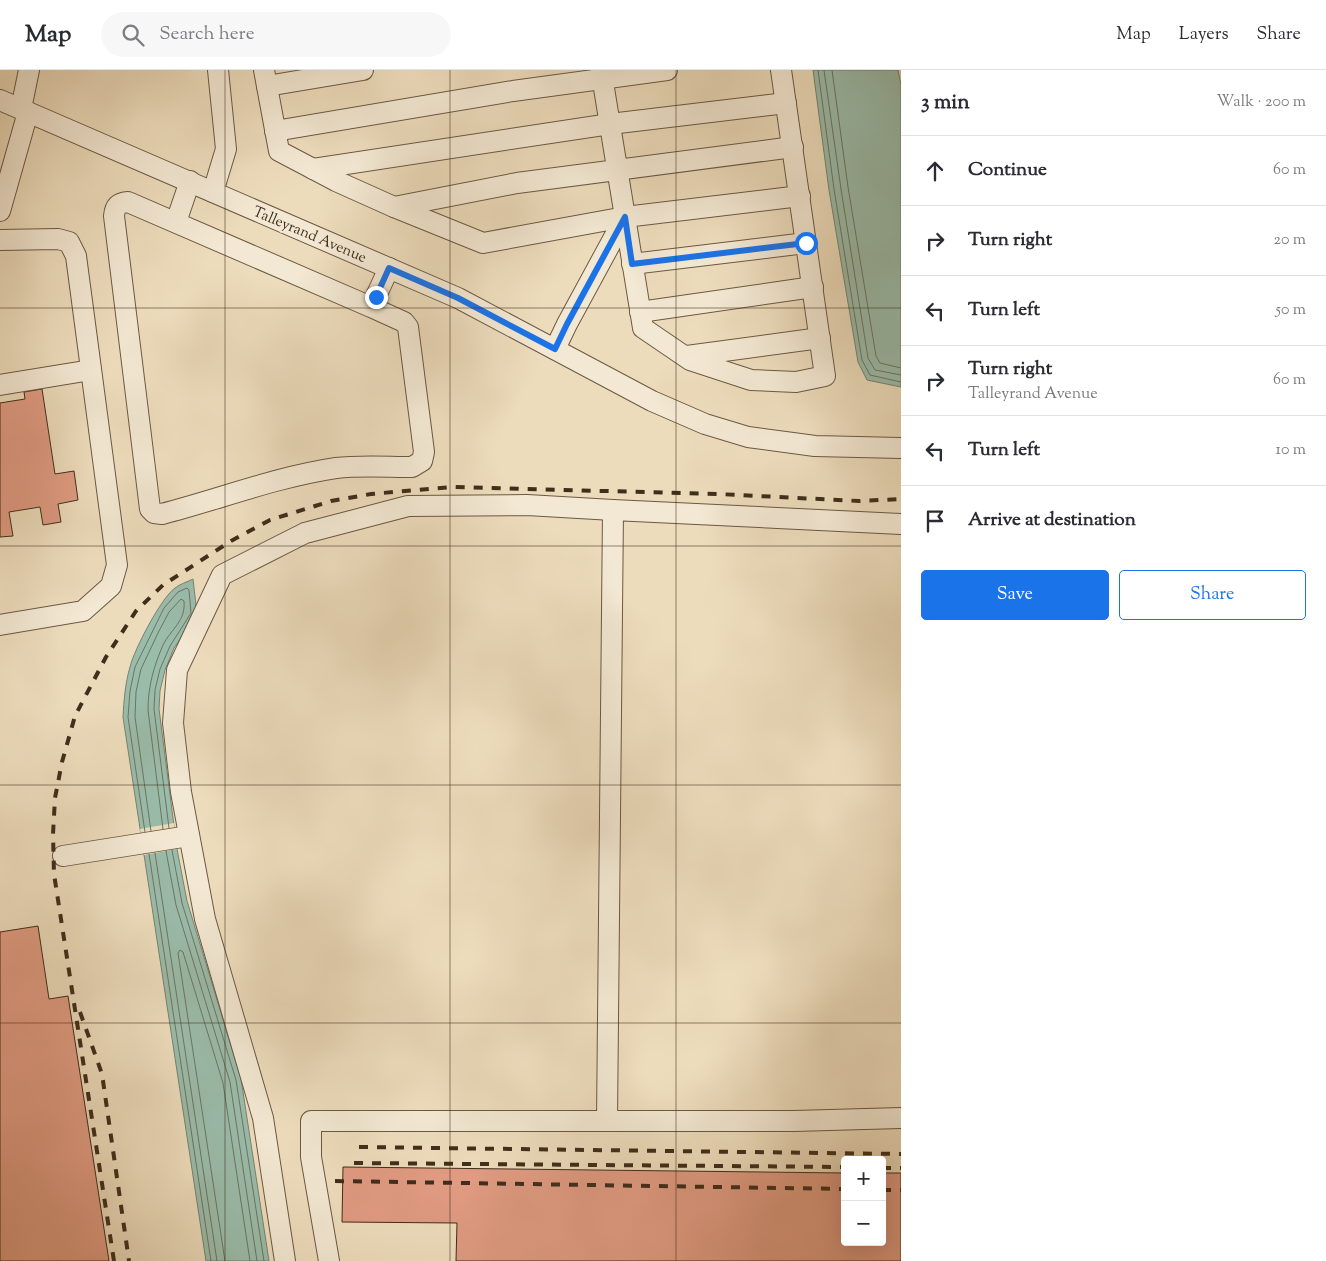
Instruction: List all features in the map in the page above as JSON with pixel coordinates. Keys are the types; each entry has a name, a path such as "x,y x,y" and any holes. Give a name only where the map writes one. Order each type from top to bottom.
{"street":[{"path":"0,211 24,111 29,70"},
{"path":"213,192 226,149 218,70"},
{"path":"362,70 266,78 279,151 394,207 483,243 625,217 800,196"},
{"path":"275,131 602,74 667,70"},
{"path":"602,74 616,171 643,328 690,360 751,380 796,382 825,376 781,70"},
{"name":"Talleyrand Avenue","path":"0,100 458,298 652,401 705,424 748,437 815,446 901,448"},
{"path":"313,169 610,124 786,103"},
{"path":"394,207 517,183 792,147"},
{"path":"176,222 190,181"},
{"path":"128,202 176,222 404,322 408,327 424,452 422,462 412,467 338,468 293,476 209,502 162,514 154,514 150,509 114,216 115,208 120,203 128,202"},
{"path":"555,349 625,217"},
{"path":"0,240 58,239 69,242 76,256 117,565 111,586 83,611 0,625"},
{"path":"632,264 806,243"},
{"path":"371,307 389,268"},
{"path":"640,312 813,287"},
{"path":"685,356 820,338"},
{"path":"0,385 90,370"},
{"path":"285,1261 263,1118 183,837 181,792 172,723 177,670 222,574 304,533 408,506 526,505 901,524"},
{"path":"607,1121 613,510"},
{"path":"63,856 183,837"},
{"path":"329,1261 311,1157 311,1122 794,1121 901,1118"}],"water":[{"path":"813,70 898,70 901,85 901,387 867,380 858,362 829,190"},
{"path":"193,579 197,614 174,648 165,670 160,691 159,709 177,849 187,901 241,1079 269,1261 206,1261 123,717 128,673 142,637 169,594 177,587"}],"pier":[{"path":"174,823 177,849 144,855 140,829"}],"building":[{"path":"42,389 55,474 74,471 78,500 58,504 61,522 43,525 40,507 9,512 13,536 0,537 0,403 25,399 24,392"},
{"path":"38,926 49,999 68,996 109,1261 0,1261 0,932"},
{"path":"343,1167 841,1173 841,1246 886,1246 886,1173 901,1173 901,1261 456,1261 457,1223 342,1222"}],"railway":[{"path":"114,1261 54,874 53,834 55,798 62,762 75,716 106,657 136,611 163,585 231,541 270,520 331,501 371,494 452,487 718,494 859,501 901,499"},
{"path":"80,1012 102,1074 129,1261"},
{"path":"359,1147 901,1154"},
{"path":"354,1163 841,1167"},
{"path":"886,1168 901,1168"},
{"path":"335,1181 841,1189"},
{"path":"886,1190 901,1190"}],"route":[{"path":"376,297 389,268 458,298 555,349 625,217 632,264 806,243"}]}
